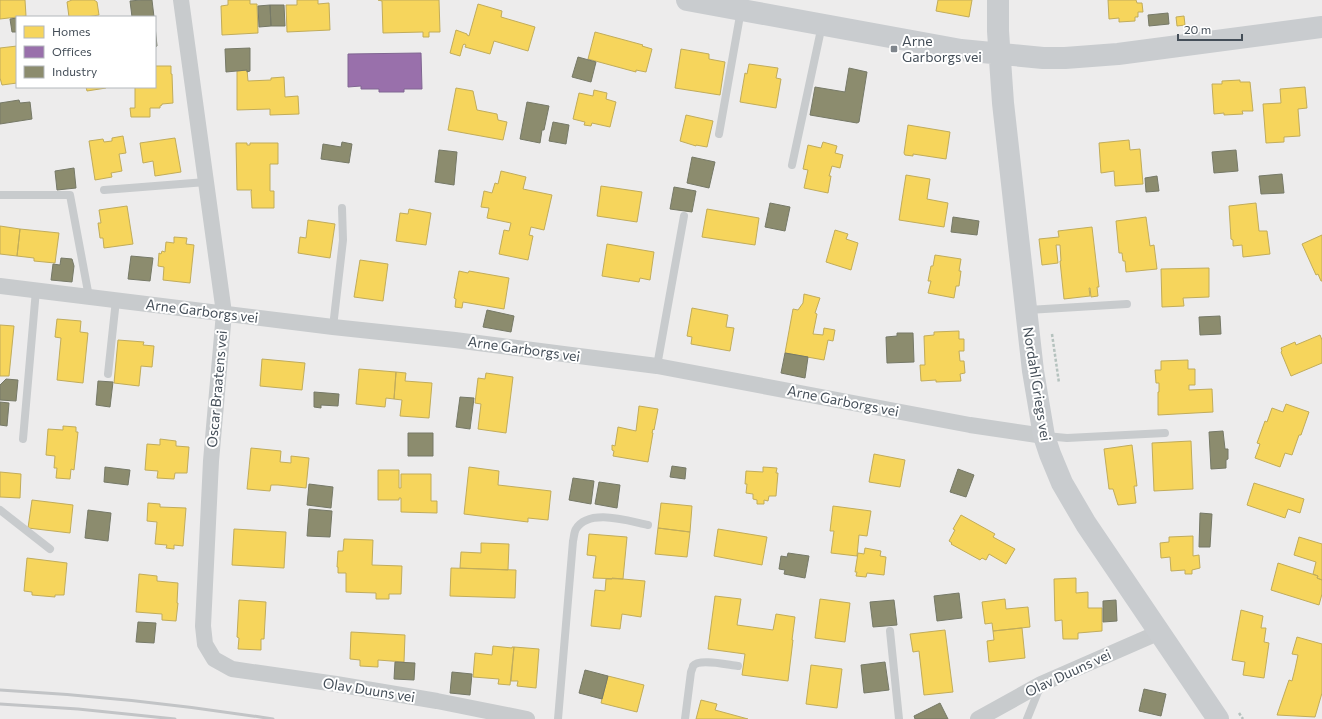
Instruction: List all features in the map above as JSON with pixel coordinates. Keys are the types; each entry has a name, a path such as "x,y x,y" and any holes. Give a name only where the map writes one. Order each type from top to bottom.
{"street":[{"name":"Oscar Braatens vei","path":"181,0 224,313 211,461 203,626 205,644 214,659"},
{"path":"687,0 961,50 1043,58 1118,54 1322,27"},
{"name":"Nordahl Griegs vei","path":"998,0 1003,102 1035,310 1036,393 1044,436 1062,483 1086,524 1218,719"},
{"name":"Arne Garborgs vei","path":"0,286 333,327 455,340 657,366 970,425 1044,436"},
{"name":"Olav Duuns vei","path":"978,719 1040,684 1160,632"},
{"name":"Olav Duuns vei","path":"214,659 232,669 351,687 527,719"}],"lane":[{"path":"719,134 741,10"},
{"path":"792,165 822,24"},
{"path":"104,190 206,182"},
{"path":"0,195 70,195 89,297"},
{"path":"333,327 343,240 342,208"},
{"path":"657,366 684,216"},
{"path":"23,439 36,290"},
{"path":"108,374 116,300"},
{"path":"1035,310 1127,304"},
{"path":"1044,436 1067,438 1165,433"},
{"path":"0,510 50,549"},
{"path":"558,719 573,541 576,529 582,522 592,518 605,517 648,525"},
{"path":"890,631 899,719"},
{"path":"685,719 690,672 693,666 697,663 706,662 738,666"},
{"path":"1027,719 1040,684"}],"path":[{"path":"1035,310 1053,337 1060,390"},
{"path":"1238,710 1243,719"}],"building: Homes":[{"path":"0,0 25,0 26,16 0,19"},
{"path":"72,0 94,0 97,2 99,15 69,16 67,2"},
{"path":"228,0 250,0 250,4 257,4 258,33 222,35 221,6 228,5"},
{"path":"297,0 318,0 318,4 329,3 330,30 287,32 286,5 297,5"},
{"path":"378,0 439,0 440,32 429,32 429,37 423,37 423,32 383,33 382,1"},
{"path":"938,0 972,0 969,17 936,11"},
{"path":"1108,0 1136,0 1137,3 1142,3 1143,12 1138,12 1138,17 1135,17 1135,21 1119,22 1119,18 1109,19"},
{"path":"478,4 502,11 501,17 535,27 528,51 494,41 490,54 465,47 466,45 464,44 460,56 450,53 456,30 469,36"},
{"path":"1184,16 1185,25 1177,26 1176,17"},
{"path":"595,32 643,45 642,46 652,49 646,72 636,70 636,72 588,59"},
{"path":"16,46 16,83 2,85 0,78 0,48"},
{"path":"681,49 709,54 709,59 725,62 720,95 675,88"},
{"path":"749,64 778,68 776,78 781,79 776,108 740,102 745,73 747,74"},
{"path":"156,66 171,66 173,103 162,104 160,108 150,108 150,117 131,117 130,108 135,108 135,88 156,88"},
{"path":"247,70 248,81 271,80 271,78 284,77 285,97 298,96 299,114 270,115 270,109 237,110 237,71"},
{"path":"1240,80 1240,82 1250,82 1253,111 1242,111 1243,114 1214,114 1212,84 1222,84 1222,81"},
{"path":"1305,87 1307,108 1298,109 1300,136 1284,137 1284,142 1266,143 1263,104 1281,103 1280,89"},
{"path":"86,88 106,88 87,91"},
{"path":"456,88 473,91 477,110 497,114 498,120 507,122 503,140 448,130"},
{"path":"594,90 607,93 606,99 616,102 610,127 592,123 591,126 584,125 585,122 573,119 579,93 593,96"},
{"path":"686,115 713,121 707,147 696,146 680,141"},
{"path":"908,125 950,132 946,159 913,154 913,156 905,155"},
{"path":"123,136 126,153 119,154 122,171 111,173 112,177 95,180 89,141 103,139 104,142 112,141 112,138"},
{"path":"175,138 181,172 155,176 153,161 143,163 140,143"},
{"path":"1129,140 1130,150 1140,149 1143,184 1115,186 1114,171 1101,173 1099,143"},
{"path":"823,142 837,146 835,153 843,155 840,168 832,166 829,176 831,176 828,193 804,188 808,170 803,169 808,145 821,148"},
{"path":"236,143 247,143 247,145 250,145 250,143 278,143 278,164 270,164 270,191 274,191 274,208 252,208 252,190 237,190"},
{"path":"501,171 526,177 523,189 552,195 544,230 531,227 529,235 533,236 528,260 499,254 504,230 509,231 511,223 487,218 489,208 481,207 484,191 492,193 495,183 498,184"},
{"path":"906,175 930,179 927,199 948,203 944,227 899,220"},
{"path":"601,186 642,192 637,222 597,216"},
{"path":"1256,203 1259,231 1267,231 1270,254 1243,257 1242,245 1233,246 1233,240 1231,239 1229,206"},
{"path":"127,206 133,244 104,248 103,238 100,238 98,223 101,223 99,210"},
{"path":"409,209 431,213 426,245 396,241 400,213 408,214"},
{"path":"707,209 759,218 755,245 702,237"},
{"path":"1146,217 1150,246 1154,245 1157,269 1126,272 1125,261 1123,261 1122,253 1119,253 1116,221"},
{"path":"308,220 335,224 330,258 298,253 300,237 306,238"},
{"path":"0,226 20,229 17,256 0,254"},
{"path":"1092,227 1099,287 1097,287 1098,296 1091,297 1089,288 1090,296 1064,299 1060,245 1056,245 1058,263 1042,265 1039,239 1059,237 1058,231"},
{"path":"20,229 59,233 55,263 34,261 34,258 17,256"},
{"path":"835,230 848,234 846,239 858,243 851,270 826,262"},
{"path":"1322,235 1321,281 1318,274 1316,275 1302,244"},
{"path":"174,237 187,238 186,244 194,245 190,283 163,280 164,267 158,266 159,253 161,254 162,251 165,252 166,242 174,243"},
{"path":"607,244 654,252 650,280 640,278 639,282 602,276"},
{"path":"935,255 961,259 959,286 956,286 954,298 928,293 931,281 928,281"},
{"path":"360,260 388,264 383,301 354,297"},
{"path":"1209,268 1209,297 1183,298 1184,306 1162,307 1161,269"},
{"path":"459,271 468,273 469,271 509,278 504,309 463,302 462,308 455,307 456,299 454,298"},
{"path":"804,294 820,298 815,313 817,314 813,334 823,335 824,328 835,330 833,341 828,340 824,360 785,353 793,309 798,310 803,303"},
{"path":"692,308 728,315 726,327 734,328 730,351 691,344 692,337 687,336"},
{"path":"57,319 81,321 80,332 88,333 83,383 57,380 61,338 55,337"},
{"path":"0,325 14,326 9,376 0,376"},
{"path":"959,331 959,339 964,339 964,351 959,351 960,361 964,361 965,373 960,374 961,381 921,381 920,365 925,365 924,336 934,335 934,332"},
{"path":"1320,335 1322,340 1322,363 1291,376 1281,352 1281,348 1295,342 1296,345"},
{"path":"118,340 144,342 143,345 154,346 152,367 141,366 139,386 114,383"},
{"path":"262,359 305,363 302,390 260,386"},
{"path":"1188,360 1188,369 1195,369 1195,385 1189,385 1189,390 1212,389 1213,412 1158,415 1159,383 1156,383 1155,370 1161,370 1161,361"},
{"path":"359,369 396,372 394,399 386,398 385,407 356,404"},
{"path":"396,372 406,373 405,381 432,383 429,418 400,416 402,400 394,399"},
{"path":"486,373 513,377 506,433 478,429 481,404 475,403 478,378 485,379"},
{"path":"1286,404 1309,412 1292,455 1285,453 1280,467 1255,458 1260,444 1257,443 1265,421 1267,422 1272,408 1283,412"},
{"path":"639,406 658,409 654,430 653,429 652,433 648,462 613,456 614,451 612,450 612,445 615,446 618,427 636,431"},
{"path":"63,426 76,427 76,432 78,432 74,470 71,469 70,479 56,478 57,468 54,468 55,456 46,455 48,429 63,430"},
{"path":"160,439 176,441 176,446 189,447 187,473 175,473 174,479 157,478 158,471 145,470 147,444 160,445"},
{"path":"1191,441 1193,489 1154,491 1152,443"},
{"path":"1132,445 1137,486 1134,486 1136,503 1118,505 1113,489 1109,489 1104,449"},
{"path":"251,448 281,451 280,462 291,463 291,456 309,458 306,488 271,485 270,491 247,489"},
{"path":"874,454 905,460 900,487 869,482"},
{"path":"469,467 499,471 498,485 551,491 548,520 528,518 528,522 464,514"},
{"path":"763,467 777,468 776,496 769,496 768,501 764,500 764,504 757,504 757,500 753,499 753,494 746,493 746,471 763,472"},
{"path":"378,470 399,470 399,488 401,488 401,474 431,474 431,501 437,501 437,513 401,512 401,498 399,498 399,500 378,500"},
{"path":"0,472 21,474 20,498 0,497"},
{"path":"1254,483 1304,499 1300,513 1288,509 1285,518 1247,505"},
{"path":"32,500 73,505 70,533 28,528"},
{"path":"148,503 160,504 160,507 186,508 183,546 174,545 174,549 166,548 167,545 155,544 157,522 147,521"},
{"path":"661,503 692,506 690,532 658,528"},
{"path":"833,506 871,511 867,536 859,535 857,556 831,553 834,531 830,531"},
{"path":"961,515 995,534 993,537 1015,549 1006,564 989,554 986,560 982,558 980,560 951,544 952,543 949,541 955,530 953,529"},
{"path":"658,528 690,532 687,557 655,554"},
{"path":"234,529 286,532 284,568 232,565"},
{"path":"718,529 767,537 762,565 714,556"},
{"path":"589,534 627,537 623,579 593,578 596,556 587,555"},
{"path":"1193,536 1193,556 1199,555 1200,568 1192,570 1192,574 1185,574 1185,570 1171,571 1170,557 1161,558 1160,543 1169,542 1169,537"},
{"path":"1299,537 1322,544 1322,580 1313,574 1316,562 1294,555"},
{"path":"344,539 373,540 372,565 402,566 401,594 389,594 389,599 376,599 376,593 346,592 346,573 338,573 337,567 338,551 343,551"},
{"path":"481,543 509,544 508,570 460,568 461,552 481,553"},
{"path":"865,548 881,551 880,556 886,557 884,575 867,573 866,577 856,576 857,572 855,572 858,553 864,554"},
{"path":"27,558 67,563 64,595 55,595 55,597 32,595 32,592 24,591"},
{"path":"1278,563 1318,576 1317,578 1322,580 1322,594 1319,605 1271,590"},
{"path":"451,568 516,570 515,598 450,596"},
{"path":"139,574 157,576 157,581 178,583 176,621 162,620 162,614 136,612"},
{"path":"612,578 645,581 641,617 622,614 620,629 591,626 595,590 605,591 606,579"},
{"path":"1076,578 1076,593 1088,592 1088,608 1102,608 1102,631 1078,633 1078,639 1063,639 1062,620 1055,621 1054,579"},
{"path":"715,596 741,599 737,625 773,630 776,614 795,617 788,681 742,675 745,654 708,649"},
{"path":"820,599 850,603 845,642 815,638"},
{"path":"1005,599 1006,609 1028,607 1030,627 993,631 992,623 985,624 982,602"},
{"path":"239,600 266,602 264,639 261,639 261,650 238,649 239,638 237,637"},
{"path":"1241,610 1263,616 1261,628 1266,628 1264,642 1269,643 1264,678 1243,675 1245,662 1232,660"},
{"path":"1022,628 1025,658 989,662 987,641 994,640 993,631"},
{"path":"945,630 953,692 924,695 919,651 913,652 910,634"},
{"path":"351,632 405,635 404,662 378,660 378,667 360,666 360,660 350,659"},
{"path":"1297,637 1322,644 1322,693 1315,717 1277,715 1289,680 1292,681 1298,655 1292,654"},
{"path":"493,646 514,647 510,685 498,684 499,679 473,677 475,653 492,655"},
{"path":"514,647 539,649 536,688 517,686 518,681 511,681"},
{"path":"811,665 842,669 837,708 806,704"},
{"path":"608,676 644,685 637,712 601,703"},
{"path":"701,700 717,704 715,710 748,719 696,719"}],"building: Offices":[{"path":"421,53 422,89 404,89 404,92 379,92 379,89 361,89 361,86 348,87 348,54"}],"building: Industry":[{"path":"152,0 154,16 132,16 130,1"},
{"path":"270,5 284,5 285,26 271,26"},
{"path":"270,5 271,26 259,27 258,6"},
{"path":"1168,13 1169,24 1149,26 1148,15"},
{"path":"16,18 16,32 12,32 10,19"},
{"path":"250,48 250,71 226,72 225,49"},
{"path":"578,57 596,62 591,82 572,77"},
{"path":"849,68 867,72 859,122 857,123 810,115 815,87 845,92"},
{"path":"19,100 20,103 30,102 32,119 0,124 0,103"},
{"path":"527,102 549,106 540,143 520,139"},
{"path":"553,122 569,125 566,144 549,141"},
{"path":"342,142 352,144 349,163 321,159 323,144 341,147"},
{"path":"439,150 457,152 454,185 435,182"},
{"path":"1236,150 1238,171 1214,173 1212,152"},
{"path":"692,157 715,162 709,188 687,183"},
{"path":"74,168 76,188 57,190 55,171"},
{"path":"1282,174 1284,193 1261,194 1259,176"},
{"path":"1157,176 1159,191 1146,192 1145,178"},
{"path":"674,187 696,191 692,212 670,209"},
{"path":"770,203 790,207 785,231 765,227"},
{"path":"953,217 979,221 977,235 951,232"},
{"path":"131,256 153,258 150,281 128,279"},
{"path":"61,258 72,259 74,266 72,282 51,280 53,264 60,265"},
{"path":"487,310 514,316 511,332 483,327"},
{"path":"1220,316 1221,334 1200,335 1199,317"},
{"path":"897,333 913,333 914,362 887,363 886,337 897,336"},
{"path":"785,353 808,357 805,378 781,373"},
{"path":"6,379 18,380 16,401 0,400 0,385"},
{"path":"98,381 113,382 110,407 96,405"},
{"path":"314,392 339,394 338,406 321,405 321,408 314,407"},
{"path":"460,397 474,398 470,429 456,427"},
{"path":"0,402 9,403 7,426 0,425"},
{"path":"1223,431 1225,449 1228,449 1226,468 1211,469 1209,432"},
{"path":"408,433 433,433 433,456 408,456"},
{"path":"672,466 686,468 685,479 670,477"},
{"path":"105,467 130,470 128,485 104,482"},
{"path":"958,469 974,475 966,497 950,492"},
{"path":"573,478 594,481 591,504 569,500"},
{"path":"599,482 620,485 617,508 595,504"},
{"path":"309,484 333,487 331,508 307,505"},
{"path":"309,509 332,511 330,537 307,536"},
{"path":"88,510 111,513 108,541 85,538"},
{"path":"1200,513 1212,514 1210,547 1199,547"},
{"path":"788,553 809,556 805,578 784,574 785,570 779,569 781,556 787,557"},
{"path":"959,593 962,618 937,621 934,596"},
{"path":"894,600 897,625 873,627 870,602"},
{"path":"1116,600 1117,621 1103,622 1103,601"},
{"path":"138,622 156,623 154,643 136,642"},
{"path":"395,662 415,663 414,680 394,679"},
{"path":"885,662 889,690 864,693 861,665"},
{"path":"585,670 608,676 602,699 579,693"},
{"path":"452,672 472,674 470,695 450,693"},
{"path":"1144,689 1166,694 1161,716 1139,711"},
{"path":"940,703 948,719 915,719 914,716"}],"railway":[{"path":"0,690 137,701 273,719"},
{"path":"0,704 78,709 175,719"}],"place":[{"name":"Arne Garborgs vei","path":"894,49"}]}
